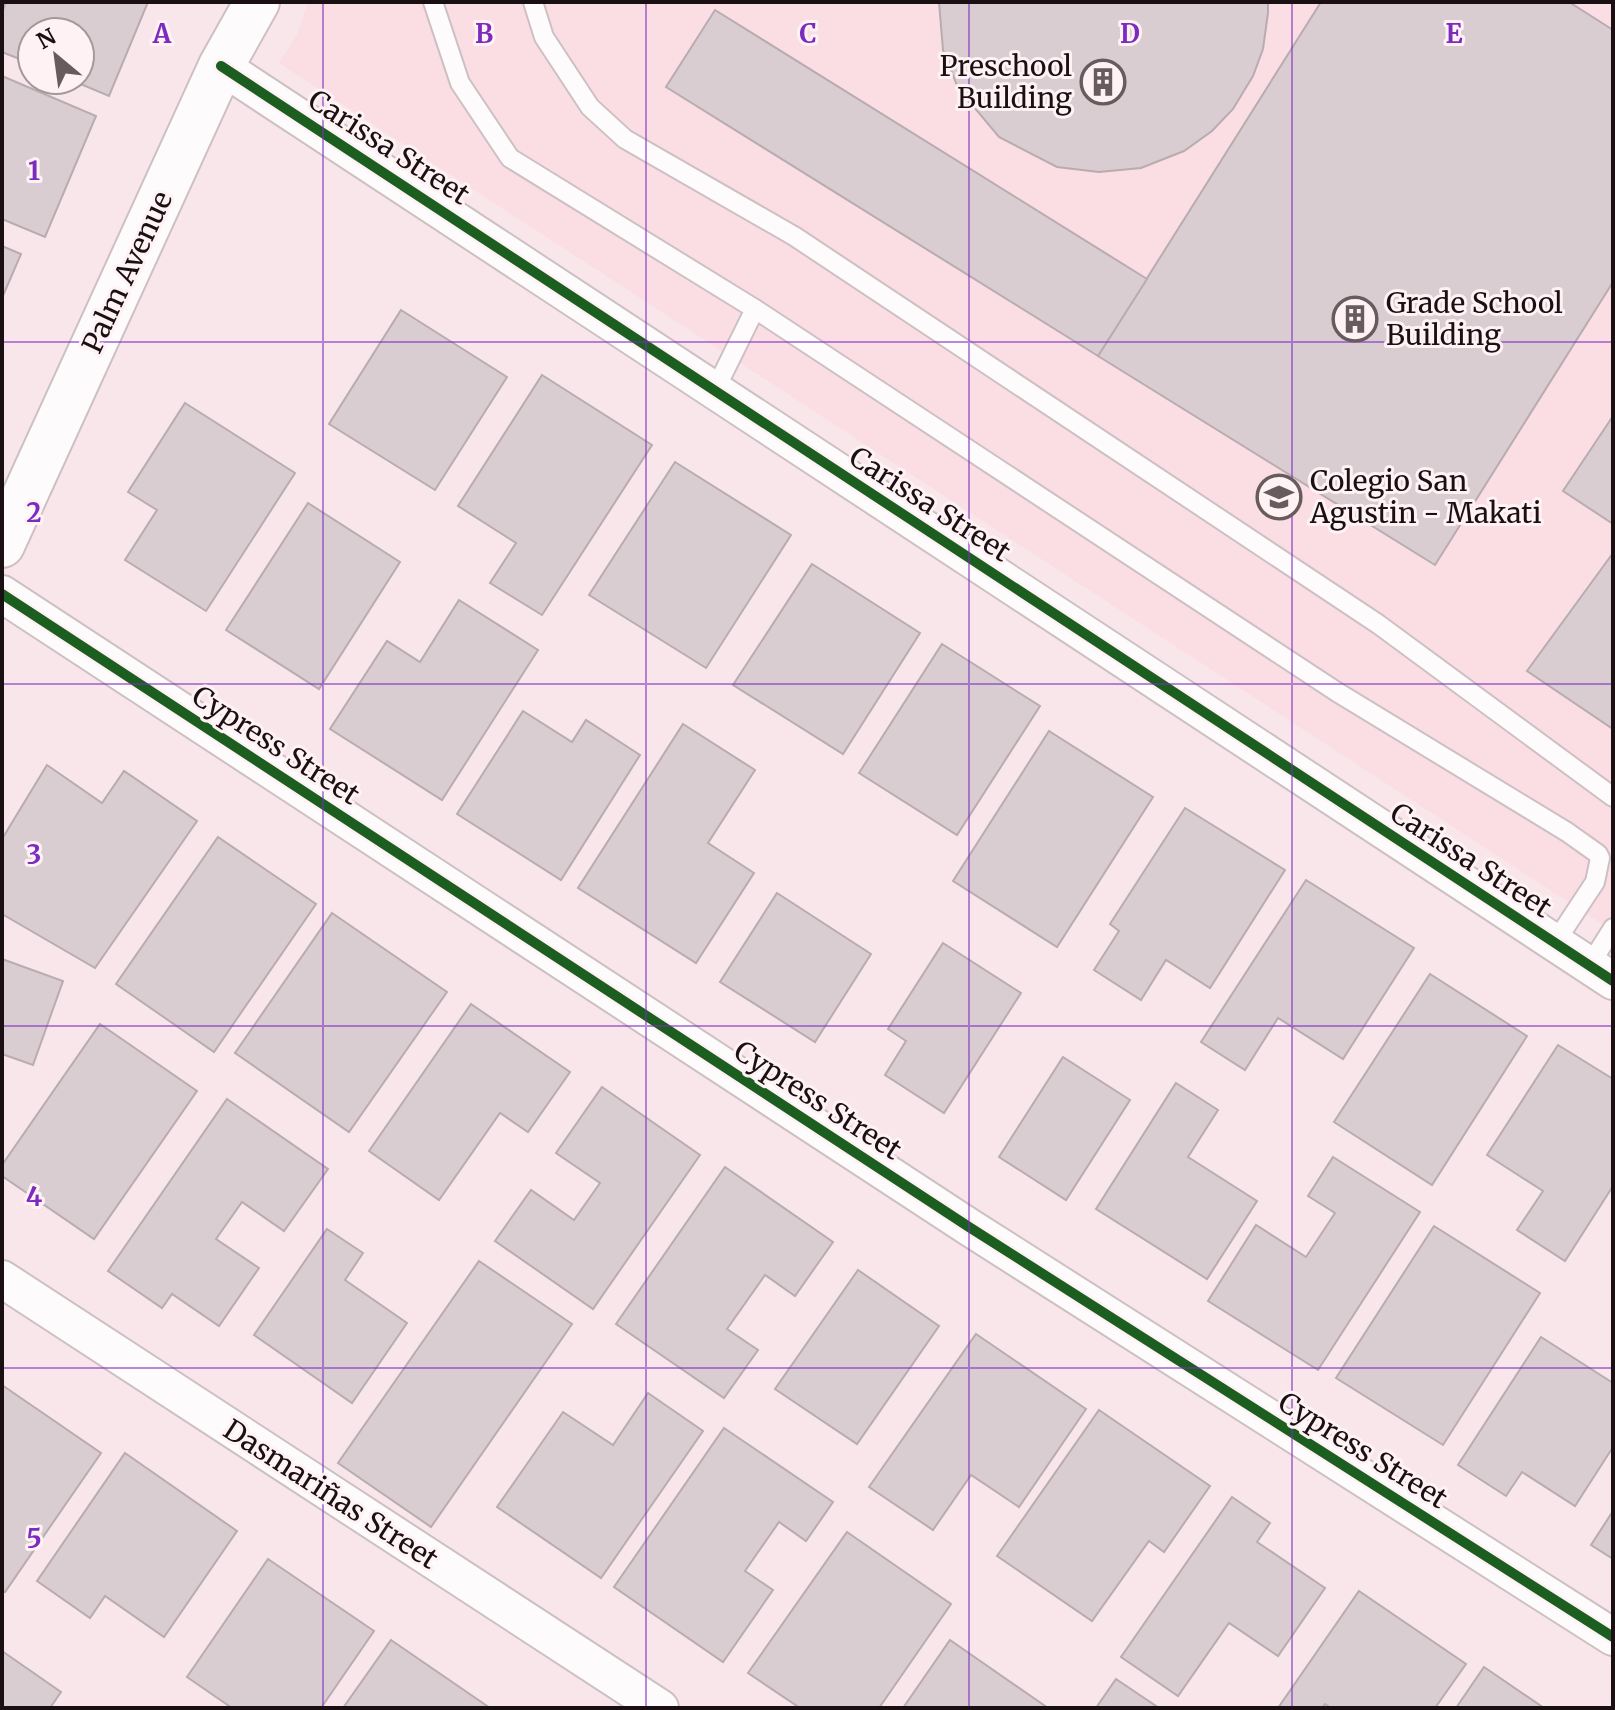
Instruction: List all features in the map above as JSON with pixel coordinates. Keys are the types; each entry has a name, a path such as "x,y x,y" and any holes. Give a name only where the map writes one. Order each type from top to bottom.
{"street":[{"name":"Palm Avenue","path":"2,545 221,66 257,2"},
{"name":"Carissa Street","path":"221,66 1601,974"},
{"name":"Cypress Street","path":"2,594 969,1227 1613,1637"},
{"name":"Dasmariñas Street","path":"2,1279 660,1708"}],"lane":[{"path":"433,2 460,83 510,158 755,309 1337,692 1598,854 1600,858 1595,882 1554,944"},
{"path":"533,2 544,37 590,107 625,139 794,236 1365,615 1613,797"},
{"path":"715,390 755,309"},
{"path":"1601,974 1613,928"}],"shaded area":[{"name":"Colegio San Agustin - Makati","path":"308,2 1613,2 1613,931 279,63 298,33"}],"building":[{"path":"6,2 148,2 109,96 96,91 96,16 16,16 16,58 2,52 2,13"},
{"name":"Preschool Building","path":"939,2 1268,2 1268,13 1263,49 1253,76 1233,109 1212,131 1184,151 1141,168 1099,172 1057,167 999,137 958,88 943,50"},
{"name":"Grade School Building","path":"1321,2 1569,2 1613,30 1613,282 1435,565 1098,356"},
{"path":"715,10 1147,279 1098,356 666,87"},
{"path":"2,76 16,82 16,96 49,96 96,116 45,237 2,219"},
{"path":"2,246 21,254 2,298"},
{"path":"401,310 507,377 435,490 329,424"},
{"path":"542,375 652,445 542,615 490,583 516,543 458,506"},
{"path":"185,403 295,473 206,611 125,560 157,510 128,492"},
{"path":"1613,416 1613,524 1563,491"},
{"path":"675,462 791,535 706,668 589,595"},
{"path":"308,503 400,562 319,689 226,630"},
{"path":"1613,553 1613,729 1527,671"},
{"path":"812,564 920,633 843,754 733,685"},
{"path":"459,600 538,650 442,800 330,729 387,641 420,662"},
{"path":"942,644 1040,706 957,835 859,773"},
{"path":"523,711 572,742 586,720 640,755 561,880 457,814"},
{"path":"683,724 755,770 708,843 754,873 696,963 578,888"},
{"path":"1049,731 1153,797 1057,947 953,881"},
{"path":"47,765 102,803 124,771 197,821 95,968 2,914 2,839"},
{"path":"1185,808 1285,870 1210,988 1166,960 1141,1000 1094,970 1119,931 1110,924"},
{"path":"218,837 316,904 214,1052 116,984"},
{"path":"1306,880 1414,948 1343,1059 1278,1018 1245,1070 1201,1042"},
{"path":"777,893 871,954 815,1042 720,982"},
{"path":"332,913 447,992 349,1132 235,1053"},
{"path":"943,943 1021,993 944,1113 885,1075 906,1041 888,1029"},
{"path":"2,959 63,981 33,1065 2,1054"},
{"path":"1430,974 1527,1036 1432,1185 1334,1122"},
{"path":"471,1004 570,1072 528,1132 500,1113 439,1200 369,1151"},
{"path":"100,1024 197,1091 94,1239 2,1176 2,1165"},
{"path":"1558,1045 1613,1079 1613,1186 1565,1261 1517,1230 1543,1191 1487,1155"},
{"path":"1063,1057 1130,1100 1066,1200 999,1157"},
{"path":"1176,1083 1218,1110 1188,1157 1257,1201 1207,1279 1096,1209"},
{"path":"602,1087 700,1155 593,1309 495,1241 531,1190 574,1220 600,1183 556,1153"},
{"path":"227,1099 328,1169 284,1231 242,1202 216,1239 259,1268 219,1326 172,1294 162,1308 108,1271"},
{"path":"1333,1157 1420,1212 1318,1370 1208,1301 1256,1225 1306,1257 1335,1213 1308,1196"},
{"path":"725,1167 833,1242 795,1296 765,1275 727,1329 758,1350 724,1398 616,1324"},
{"path":"1434,1226 1540,1293 1443,1445 1336,1378"},
{"path":"327,1229 363,1253 345,1280 407,1323 352,1403 254,1335"},
{"path":"479,1261 572,1324 431,1527 338,1463"},
{"path":"858,1270 939,1326 857,1444 775,1389"},
{"path":"976,1334 1086,1409 1019,1507 971,1475 933,1530 869,1487"},
{"path":"1541,1337 1613,1383 1613,1447 1575,1506 1522,1472 1506,1496 1458,1465"},
{"path":"2,1385 101,1453 5,1592 2,1590"},
{"path":"648,1393 703,1431 601,1578 497,1507 563,1412 613,1445"},
{"path":"1099,1410 1210,1486 1164,1552 1149,1541 1092,1621 997,1556"},
{"path":"724,1428 833,1502 806,1541 779,1522 745,1571 773,1590 723,1662 614,1587"},
{"path":"125,1453 237,1531 164,1637 105,1596 90,1618 37,1581"},
{"path":"1232,1497 1270,1523 1257,1542 1325,1588 1278,1656 1229,1623 1178,1696 1121,1657"},
{"path":"1613,1511 1613,1559 1591,1545"},
{"path":"847,1532 951,1604 879,1708 800,1708 748,1673"},
{"path":"268,1559 374,1631 321,1708 232,1708 187,1677"},
{"path":"1359,1591 1466,1664 1435,1708 1331,1708 1325,1704 1322,1708 1278,1708"},
{"path":"391,1640 490,1708 343,1708"},
{"path":"950,1640 1048,1708 903,1708"},
{"path":"2,1651 61,1692 50,1708 2,1708"},
{"path":"1484,1667 1544,1708 1456,1708"},
{"path":"1116,1679 1159,1708 1096,1708"}],"cycle path":[{"path":"221,66 1613,981"},
{"path":"2,594 969,1227 1613,1637"}],"place":[{"name":"Preschool Building","path":"1103,82"},
{"name":"Grade School Building","path":"1355,319"},
{"name":"Colegio San Agustin - Makati","path":"1279,497"}]}
